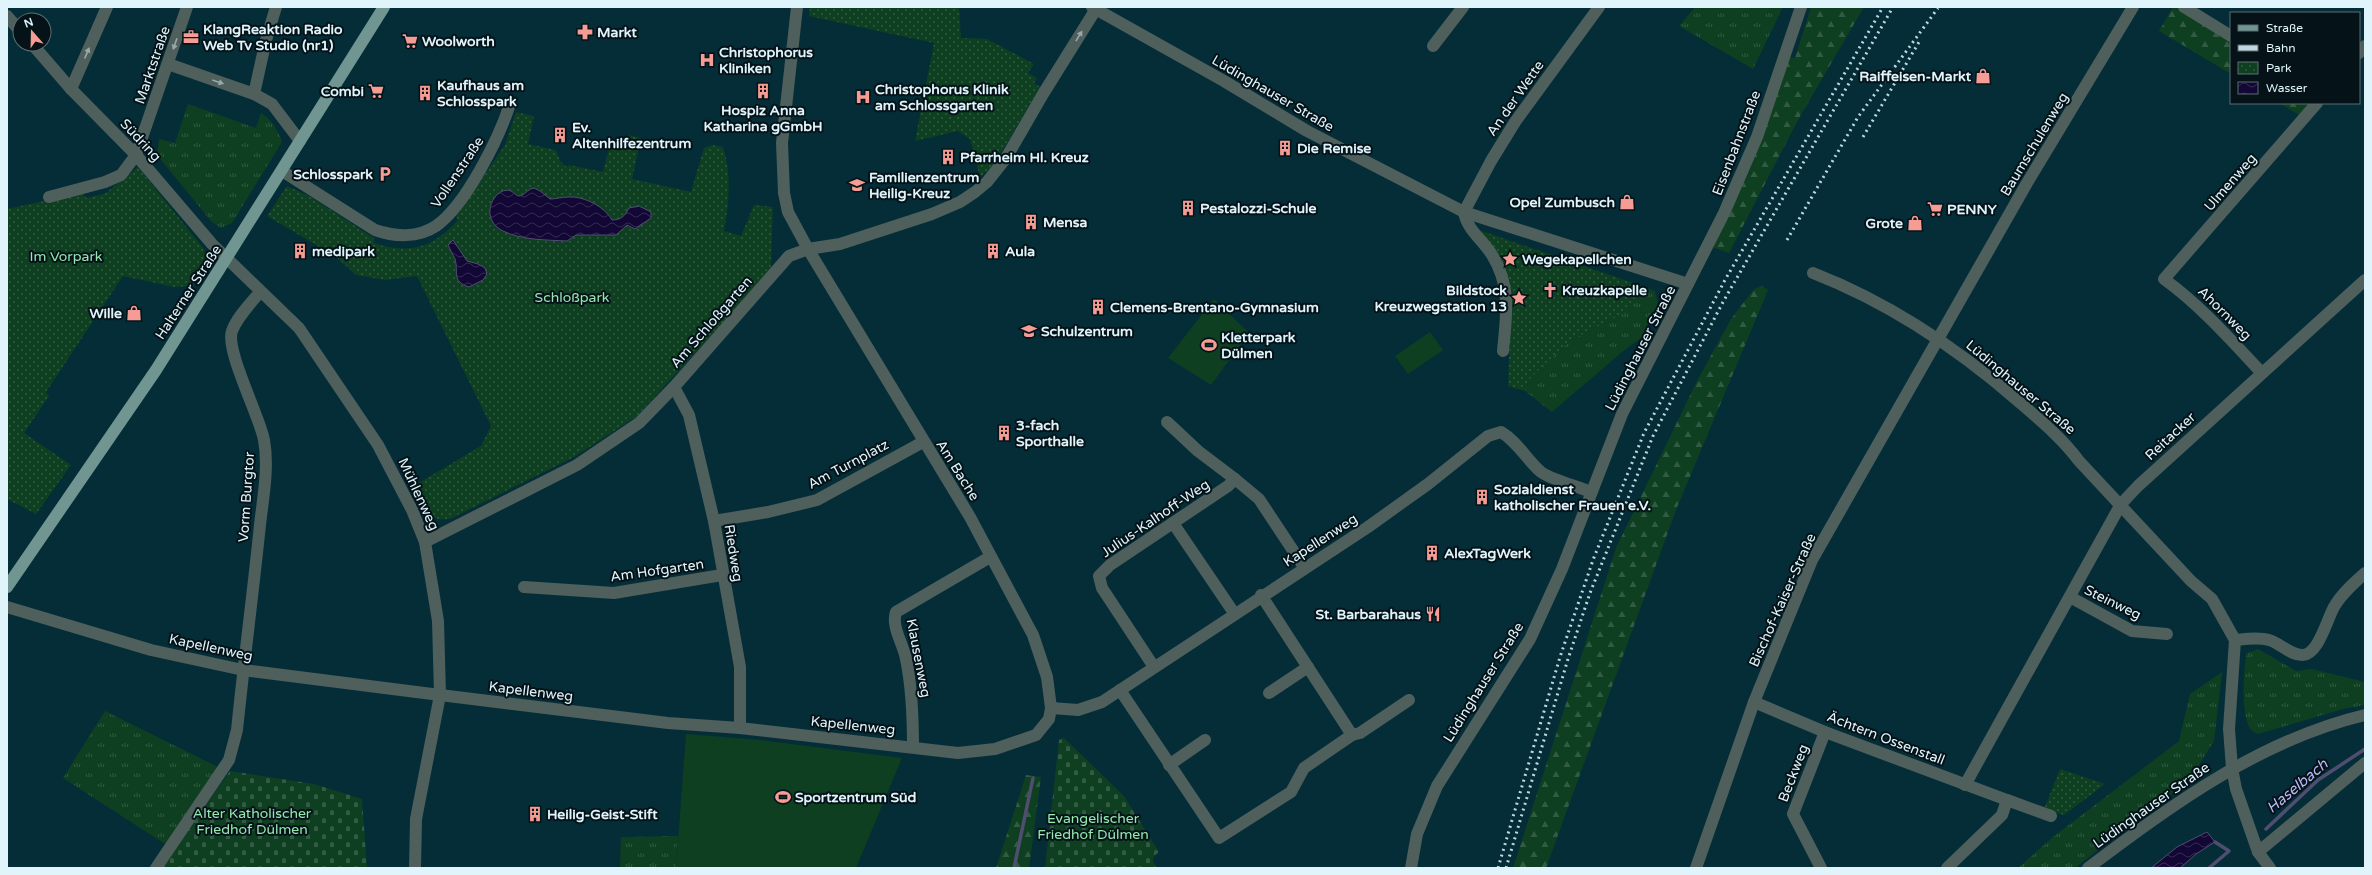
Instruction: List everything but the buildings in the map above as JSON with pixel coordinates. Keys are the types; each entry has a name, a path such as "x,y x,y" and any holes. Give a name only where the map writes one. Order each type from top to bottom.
{"main road":[{"name":"Halterner Straße","path":"7,587 156,370 384,7"}],"street":[{"path":"71,89 107,7"},
{"name":"Marktstraße","path":"49,196 105,182 121,175 136,155 187,7"},
{"path":"254,94 266,40 276,7"},
{"path":"797,7 782,143 784,193 788,212 808,249"},
{"path":"1434,46 1463,7"},
{"name":"An der Wette","path":"1464,212 1491,161 1515,122 1599,7"},
{"name":"Eisenbahnstraße","path":"1688,284 1724,213 1756,137 1801,7"},
{"name":"Baumschulenweg","path":"1939,338 2027,183 2133,7"},
{"path":"2184,7 2230,35"},
{"name":"Am Schloßgarten","path":"425,542 577,465 639,423 674,387 789,256 808,249 840,244 932,214 960,202 975,192 998,170 1063,64 1094,8"},
{"name":"Lüdinghauser Straße","path":"1094,8 1224,81 1307,131 1464,212 1688,284 1622,414 1562,569 1530,639 1436,786 1417,834 1411,868"},
{"name":"Südring","path":"39,52 71,89 136,155 226,259"},
{"path":"168,64 254,94 272,104 300,141"},
{"name":"Vollenstraße","path":"282,171 375,230 389,235 420,233 436,226 455,207 498,137 510,104"},
{"name":"Ulmenweg","path":"2164,279 2316,104"},
{"path":"1464,212 1466,222 1492,255 1504,278 1506,297 1503,351"},
{"name":"Am Bache","path":"808,249 923,442 970,517 1033,635 1047,677 1050,713"},
{"name":"Mühlenweg","path":"226,259 299,328 341,388 378,445 412,510 425,542 438,621 440,696 416,819 415,868"},
{"name":"Lüdinghauser Straße","path":"1813,273 1843,285 1939,338 1995,381 2064,441 2079,460 2121,504 2190,581 2212,600 2235,640 2229,729 2232,768"},
{"name":"Ahornweg","path":"2164,279 2205,313 2261,372"},
{"name":"Reitacker","path":"1965,785 2121,504 2138,486 2261,372 2365,280"},
{"name":"Vorm Burgtor","path":"243,670 259,538 265,453 264,441 258,420 242,378 230,338 232,330 260,292"},
{"name":"Bischof-Kaiser-Straße","path":"1696,868 1754,702 1812,560 1939,338"},
{"name":"Riedweg","path":"674,387 689,415 714,521 722,575 740,667 740,728"},
{"name":"Julius-Kalhoff-Weg","path":"1167,422 1198,451 1259,499 1304,567"},
{"name":"Kapellenweg","path":"7,607 151,650 243,670 440,696 668,723 740,728 958,753 994,749 1036,735 1050,713 1078,710 1102,702 1428,484 1488,436 1501,432 1514,440 1527,459 1543,473 1591,492"},
{"name":"Am Turnplatz","path":"714,521 768,512 817,500 923,442"},
{"name":"Julius-Kalhoff-Weg","path":"1154,667 1102,588 1099,576 1110,565 1228,486 1235,479"},
{"path":"1173,523 1234,613"},
{"name":"Klausenweg","path":"913,747 913,702 906,657 894,620 896,612 990,557"},
{"path":"2235,640 2255,638 2270,640 2300,655 2306,655 2312,652 2334,606 2350,586 2365,573"},
{"name":"Am Hofgarten","path":"524,587 614,593 722,575"},
{"path":"1261,595 1352,735"},
{"name":"Steinweg","path":"2070,597 2132,631 2167,634"},
{"path":"1269,692 1308,667"},
{"path":"156,868 229,760 237,730 243,670"},
{"path":"1120,690 1219,838 1291,792 1304,768 1352,735 1360,733 1409,700"},
{"name":"Ächtern Ossenstall","path":"1754,702 1825,732 2051,816"},
{"name":"Lüdinghauser Straße","path":"2088,868 2145,825 2232,768 2300,735 2365,715"},
{"name":"Beckweg","path":"1821,868 1793,814 1825,732"},
{"path":"1169,765 1205,740"},
{"path":"2258,852 2365,763"},
{"path":"2232,768 2236,789 2258,852 2270,868"},
{"path":"1947,868 2002,815 2007,800"}],"green space":[{"path":"810,7 959,7 961,38 987,39 1034,64 1028,73 1037,78 1034,83 1040,87 994,165 980,177 970,139 958,131 915,141 934,43 809,16"},
{"path":"1695,7 1783,7 1753,69 1679,26"},
{"path":"1811,7 1864,7 1798,120 1729,253 1709,246 1784,57 1795,58"},
{"path":"2173,7 2189,7 2230,33 2230,73 2159,31"},
{"path":"188,104 256,128 261,113 274,126 279,133 282,142 232,223 221,228 211,221 157,155 159,139 175,143"},
{"path":"2281,104 2311,104 2301,116"},
{"name":"Schloßpark","path":"516,112 534,116 528,144 556,150 560,161 567,167 569,165 603,172 610,145 625,148 628,135 641,138 632,179 691,192 704,148 712,145 723,147 729,178 724,231 741,236 754,205 773,207 771,266 768,274 637,416 574,457 450,519 442,520 435,518 425,511 412,487 481,446 491,426 417,276 385,280 356,275 335,256 267,216 287,186 309,196 374,238 374,243 387,247 409,248 430,243 449,230 458,220 456,216 505,145"},
{"name":"Im Vorpark","path":"138,167 204,249 208,259 203,272 193,286 174,287 123,276 46,392 49,396 24,433 71,465 36,514 7,499 7,209 81,193 87,198 106,193"},
{"path":"1476,229 1642,286 1628,311 1571,340 1531,377 1525,391 1508,386 1511,297"},
{"path":"1642,286 1655,291 1658,303 1641,338 1622,352 1552,412 1525,391 1531,377 1571,340 1627,311"},
{"path":"1762,286 1768,290 1676,510 1546,868 1513,868 1616,548 1697,381 1731,319 1754,289"},
{"name":"Kletterpark Dülmen","path":"1214,299 1249,333 1211,385 1168,358"},
{"path":"1430,332 1443,350 1408,374 1395,356"},
{"path":"2258,649 2296,671 2312,669 2365,682 2365,705 2343,709 2258,734 2256,733 2250,728 2247,722 2244,703 2244,680 2247,653"},
{"path":"2222,672 2214,741 2189,781 2143,814 2075,868 2018,868 2053,837 2179,741 2190,694"},
{"path":"105,711 220,768 165,844 63,778"},
{"name":"Sportzentrum Süd","path":"686,734 761,740 902,758 856,868 676,868"},
{"name":"Evangelischer Friedhof Dülmen","path":"1064,738 1124,796 1159,852 1154,856 1153,862 1157,868 1045,868 1059,740"},
{"path":"2060,769 2105,784 2064,815 2044,809"},
{"name":"Alter Katholischer Friedhof Dülmen","path":"230,771 314,784 362,799 367,868 162,868"},
{"path":"1026,775 1041,777 1029,868 996,868"},
{"path":"678,836 676,868 620,868 621,837"}],"water":[{"path":"534,188 550,199 575,197 587,200 594,203 609,215 612,220 622,217 629,208 639,206 651,212 651,218 635,229 627,225 616,235 576,235 567,241 534,239 518,236 503,231 495,225 491,218 490,211 491,204 499,193 505,190 511,191 520,196"},
{"path":"453,240 467,261 485,268 487,274 483,280 469,287 460,282 457,276 455,259 448,245"},
{"path":"2207,832 2215,842 2196,854 2180,868 2151,868 2177,847"}],"waterway":[{"name":"Haselbach","path":"2266,829 2318,780 2365,749"},
{"path":"1014,868 1033,778"},
{"name":"Haselbach","path":"2209,868 2229,851 2215,842"}],"railway":[{"path":"1498,868 1560,657 1593,560 1644,433 1725,280 1883,7"},
{"path":"1506,868 1568,659 1590,593 1653,436 1723,302 1893,7"},
{"path":"1787,240 1858,117 1938,8"},
{"path":"1863,137 1919,42"}],"place":[{"name":"Markt","path":"585,32"},
{"name":"KlangReaktion Radio Web Tv Studio (nr1)","path":"191,37"},
{"name":"Woolworth","path":"410,41"},
{"name":"Christophorus Kliniken","path":"707,60"},
{"name":"Raiffeisen-Markt","path":"1983,76"},
{"name":"Combi","path":"376,91"},
{"name":"Hospiz Anna Katharina gGmbH","path":"763,91"},
{"name":"Kaufhaus am Schlosspark","path":"425,93"},
{"name":"Christophorus Klinik am Schlossgarten","path":"863,97"},
{"name":"Ev. Altenhilfezentrum","path":"560,135"},
{"name":"Die Remise","path":"1285,148"},
{"name":"Pfarrheim Hl. Kreuz","path":"948,157"},
{"name":"Schlosspark","path":"385,174"},
{"name":"Familienzentrum Heilig-Kreuz","path":"857,185"},
{"name":"Opel Zumbusch","path":"1627,202"},
{"name":"Pestalozzi-Schule","path":"1188,208"},
{"name":"PENNY","path":"1935,209"},
{"name":"Mensa","path":"1031,222"},
{"name":"Grote","path":"1915,223"},
{"name":"medipark","path":"300,251"},
{"name":"Aula","path":"993,251"},
{"name":"Wegekapellchen","path":"1510,259"},
{"name":"Kreuzkapelle","path":"1550,290"},
{"name":"Bildstock Kreuzwegstation 13","path":"1519,298"},
{"name":"Clemens-Brentano-Gymnasium","path":"1098,307"},
{"name":"Wille","path":"134,313"},
{"name":"Schulzentrum","path":"1029,331"},
{"name":"Kletterpark Dülmen","path":"1209,345"},
{"name":"3-fach Sporthalle","path":"1004,433"},
{"name":"Sozialdienst katholischer Frauen e.V.","path":"1482,497"},
{"name":"AlexTagWerk","path":"1432,553"},
{"name":"St. Barbarahaus","path":"1433,614"},
{"name":"Sportzentrum Süd","path":"783,797"},
{"name":"Heilig-Geist-Stift","path":"535,814"}]}
